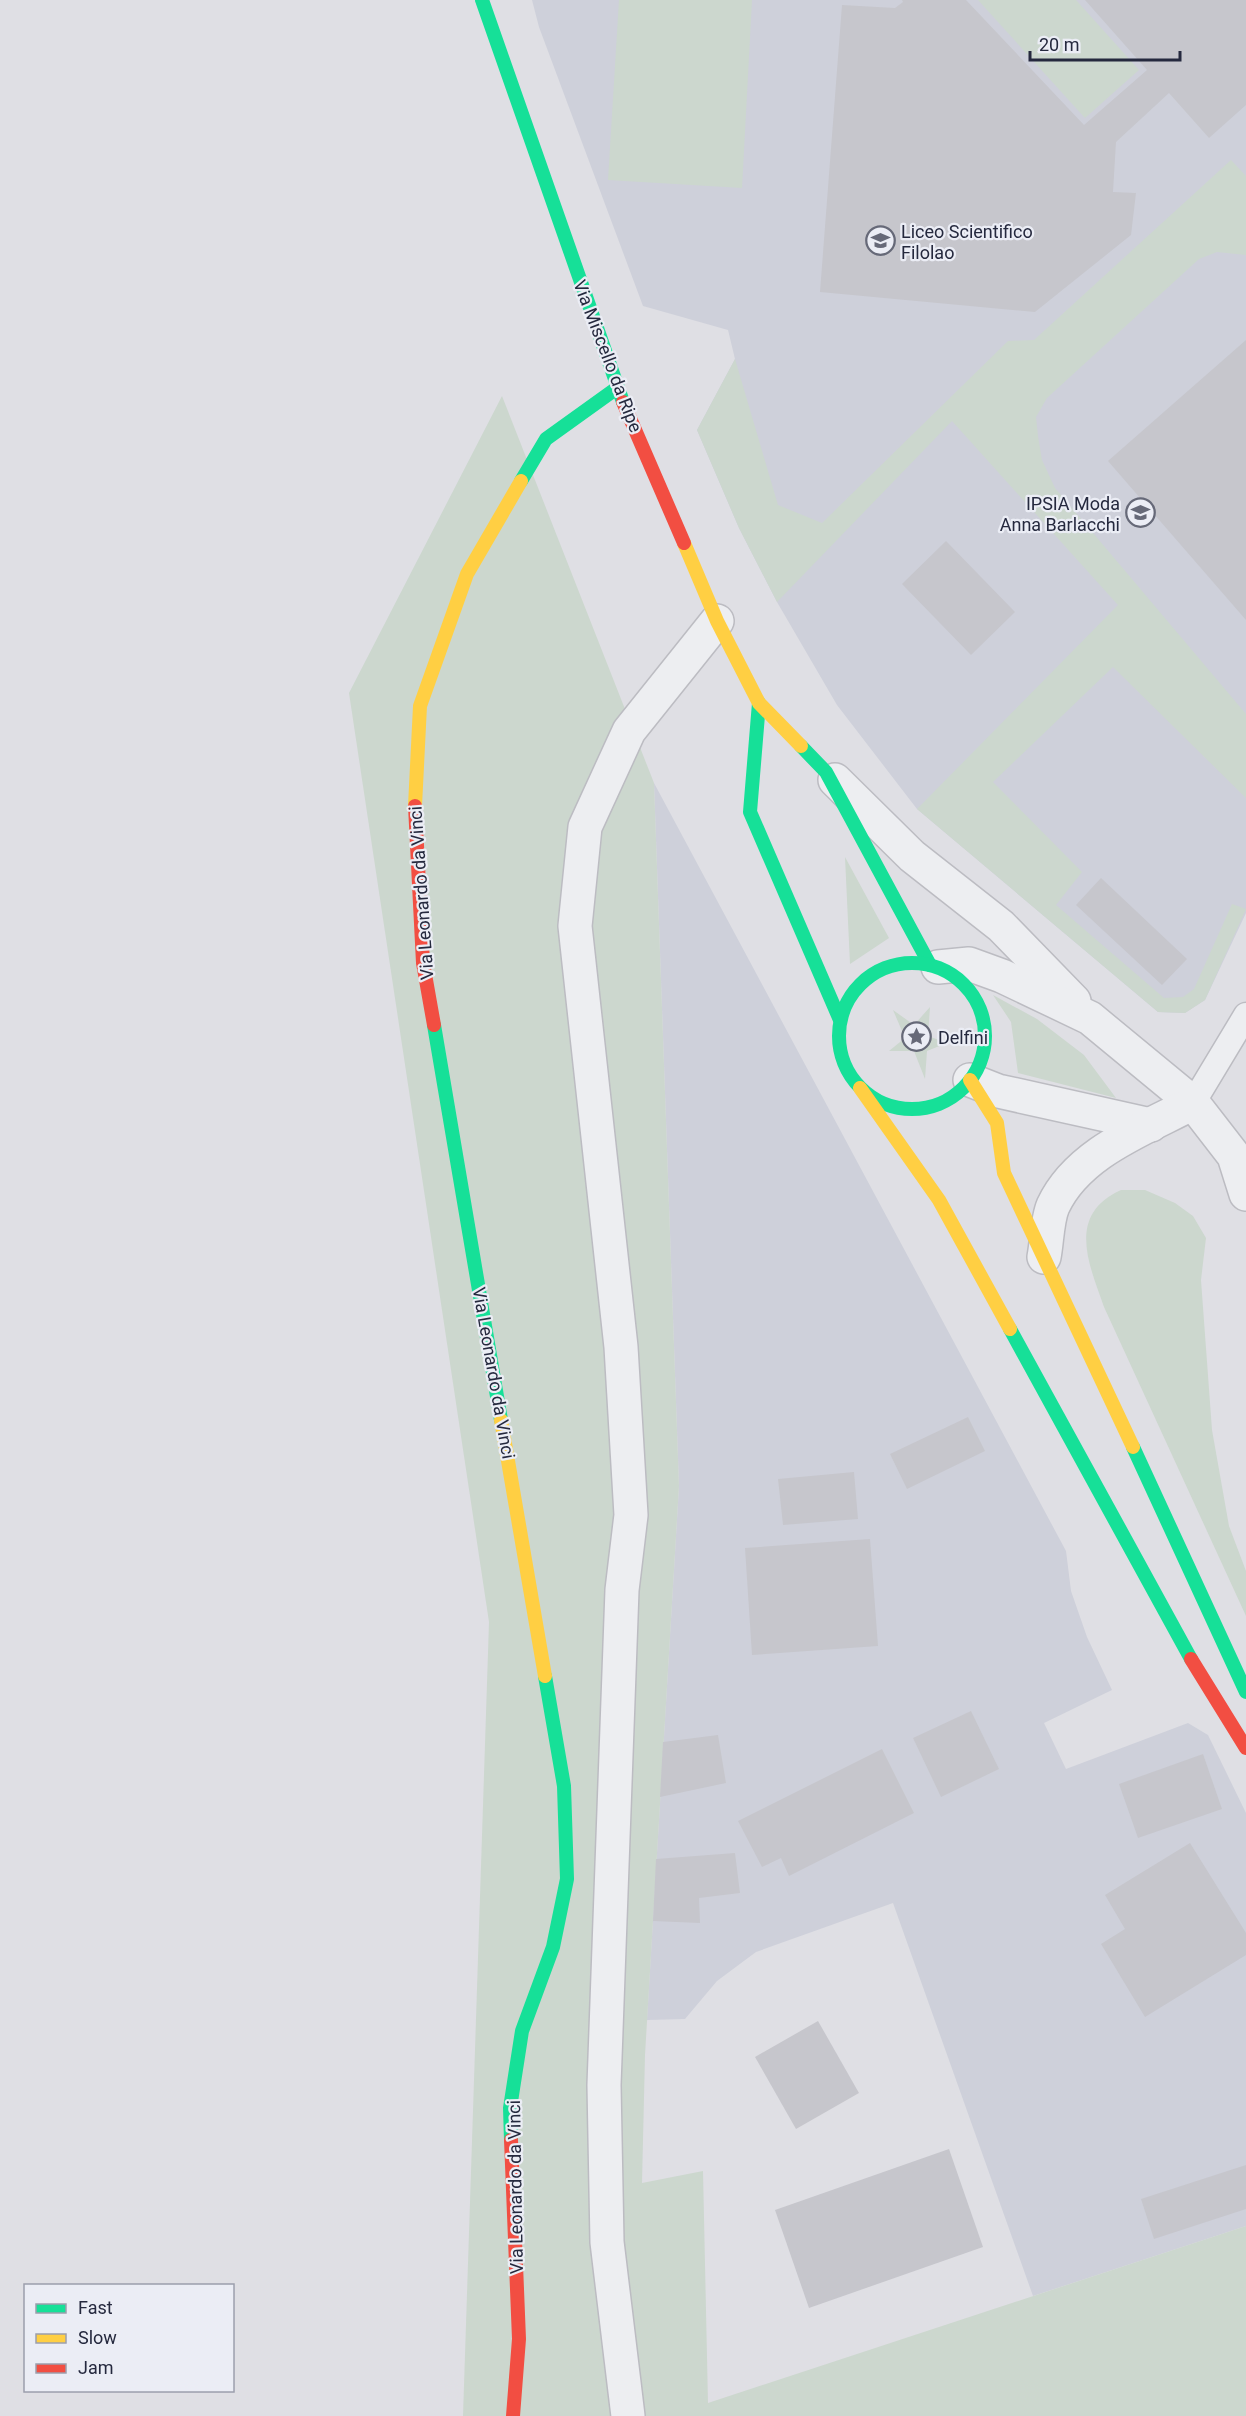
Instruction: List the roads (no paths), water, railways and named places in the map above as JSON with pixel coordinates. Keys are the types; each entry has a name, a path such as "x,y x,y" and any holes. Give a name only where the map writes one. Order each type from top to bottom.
{"main road":[{"name":"Via Miscello da Ripe","path":"482,0 617,388 717,621 759,703"},
{"name":"Via Leonardo da Vinci","path":"513,2416 519,2339 510,2108 522,2031 554,1947 567,1879 564,1786 423,963 415,811 420,706 467,574 546,439 617,388"},
{"path":"759,703 826,772 934,966"},
{"path":"759,703 750,812 840,1020 842,1058 860,1088 939,1200 1201,1677 1246,1748"},
{"path":"840,1020 852,992 866,978 897,963 915,962 934,966 960,980 979,1006 986,1030 984,1047 970,1080 958,1093 940,1103 923,1108 906,1109 881,1102 860,1088"},
{"path":"970,1080 997,1123 1004,1173 1246,1692"}],"street":[{"path":"628,2416 607,2242 604,2085 622,1590 631,1515 621,1347 575,926 585,828 629,731 717,621"},
{"path":"826,772 912,856 1001,926 1090,1018 1193,1103 1240,1161 1246,1194"},
{"path":"934,966 969,964 1002,976 1090,1018"},
{"path":"970,1080 998,1090 1151,1125"},
{"path":"1044,1257 1053,1207 1074,1175 1104,1150 1193,1103"}],"lane":[{"path":"1193,1103 1246,1015"}],"place":[{"name":"Liceo Scientifico Filolao","path":"880,241"},
{"name":"IPSIA Moda Anna Barlacchi","path":"1141,513"},
{"name":"Delfini","path":"917,1037"}]}
